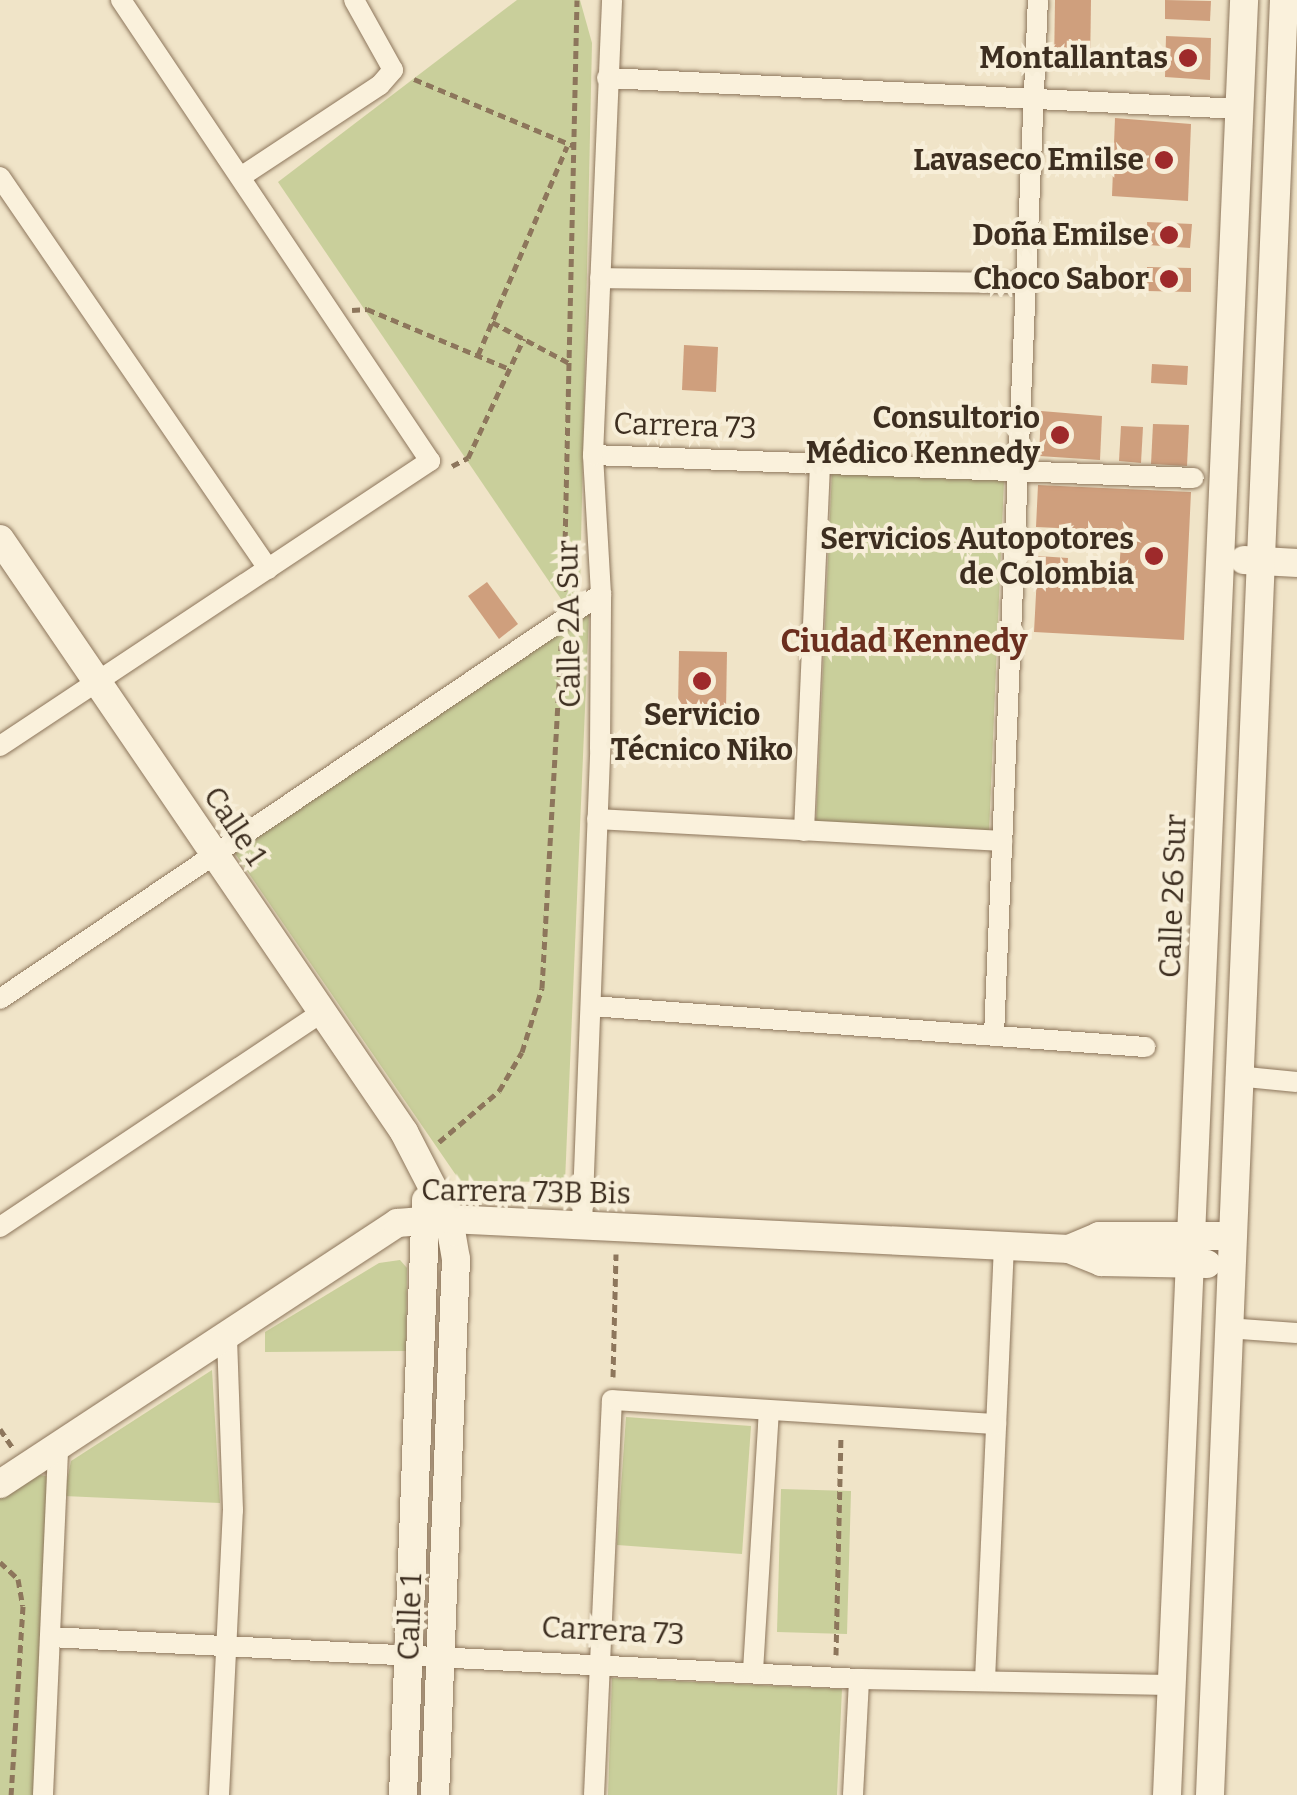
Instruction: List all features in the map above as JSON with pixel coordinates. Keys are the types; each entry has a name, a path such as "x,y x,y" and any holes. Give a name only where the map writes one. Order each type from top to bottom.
{"main road":[{"name":"Calle 26 Sur","path":"1167,1795 1244,0"},
{"path":"1210,1795 1236,1076 1284,0"},
{"name":"Calle 1","path":"0,539 322,1012 422,1149 438,1219 456,1259 435,1795"},
{"path":"1220,558 1297,562"},
{"name":"Calle 1","path":"403,1795 408,1657 438,1219"},
{"name":"Carrera 73B Bis","path":"0,1484 368,1238 397,1223 438,1219 1069,1249 1101,1262 1230,1250"}],"street":[{"path":"0,746 430,460 121,0"},
{"path":"242,176 380,85 393,70 354,0"},
{"name":"Calle 2A Sur","path":"582,1225 601,594 593,455 610,11 602,0"},
{"path":"994,1036 1038,0"},
{"path":"607,78 1240,110"},
{"path":"0,177 268,569"},
{"path":"600,278 1026,283"},
{"name":"Carrera 73","path":"593,455 1194,478"},
{"path":"804,831 820,464"},
{"path":"0,999 601,594"},
{"path":"597,820 1002,841"},
{"path":"590,1006 1145,1046"},
{"path":"0,1227 322,1012"},
{"path":"1236,1076 1297,1082"},
{"path":"986,1680 1004,1246"},
{"path":"1226,1328 1297,1333"},
{"path":"219,1795 233,1510 228,1334"},
{"path":"594,1795 612,1400 996,1424"},
{"path":"753,1671 769,1411"},
{"path":"43,1795 58,1446"},
{"name":"Carrera 73","path":"50,1636 408,1657 601,1662 836,1678 1172,1685"},
{"path":"853,1795 859,1679"}],"path":[{"path":"422,1149 465,1126 499,1092 522,1052 542,988 548,793 563,621 570,146 577,0"},
{"path":"393,70 570,146 605,145"},
{"path":"478,355 570,146"},
{"path":"336,319 367,308 510,370"},
{"path":"492,322 596,375"},
{"path":"430,460 456,467 468,458 524,338"},
{"path":"612,1400 617,1226"},
{"path":"836,1678 842,1415"},
{"path":"0,1562 18,1579 22,1606 11,1795"}],"green space":[{"path":"517,0 580,0 592,43 580,589 563,602 278,182"},
{"path":"832,471 1004,480 989,832 816,823"},
{"path":"589,614 565,1182 460,1181 234,852"},
{"path":"400,1260 407,1268 406,1351 265,1352 265,1332 379,1263"},
{"path":"212,1370 220,1503 64,1496 71,1461"},
{"path":"626,1417 751,1426 742,1554 617,1545"},
{"path":"37,1474 49,1477 35,1795 0,1795 0,1498"},
{"path":"781,1489 851,1491 847,1634 777,1632"},
{"path":"612,1678 842,1689 837,1795 608,1795"}],"building":[{"path":"1055,0 1091,0 1090,69 1054,67"},
{"path":"1165,0 1211,1 1210,21 1165,19"},
{"name":"Montallantas","path":"1166,36 1211,38 1210,80 1165,77"},
{"name":"Lavaseco Emilse","path":"1115,118 1191,124 1188,201 1112,196"},
{"name":"Doña Emilse","path":"1147,222 1192,224 1190,248 1148,245"},
{"name":"Choco Sabor","path":"1147,267 1191,268 1191,292 1147,291"},
{"path":"684,345 718,347 716,392 682,390"},
{"path":"1152,364 1188,366 1187,385 1151,383"},
{"name":"Consultorio Médico Kennedy","path":"1041,411 1102,416 1100,460 1039,456"},
{"path":"1153,424 1189,425 1187,466 1151,464"},
{"path":"1121,426 1143,427 1141,463 1119,461"},
{"name":"Servicios Autopotores de Colombia","path":"1038,485 1191,492 1184,640 1034,632 1038,556 1068,558 1066,583 1118,584 1122,531 1036,527"},
{"path":"487,582 518,624 499,639 468,596"},
{"name":"Servicio Técnico Niko","path":"679,651 727,652 726,710 678,709"}],"place":[{"name":"Montallantas","path":"1188,58"},
{"name":"Lavaseco Emilse","path":"1164,160"},
{"name":"Doña Emilse","path":"1169,235"},
{"name":"Choco Sabor","path":"1169,279"},
{"name":"Consultorio Médico Kennedy","path":"1060,435"},
{"name":"Servicios Autopotores de Colombia","path":"1154,556"},
{"name":"Servicio Técnico Niko","path":"702,681"}],"district":[{"name":"Ciudad Kennedy","path":"904,641"}]}
